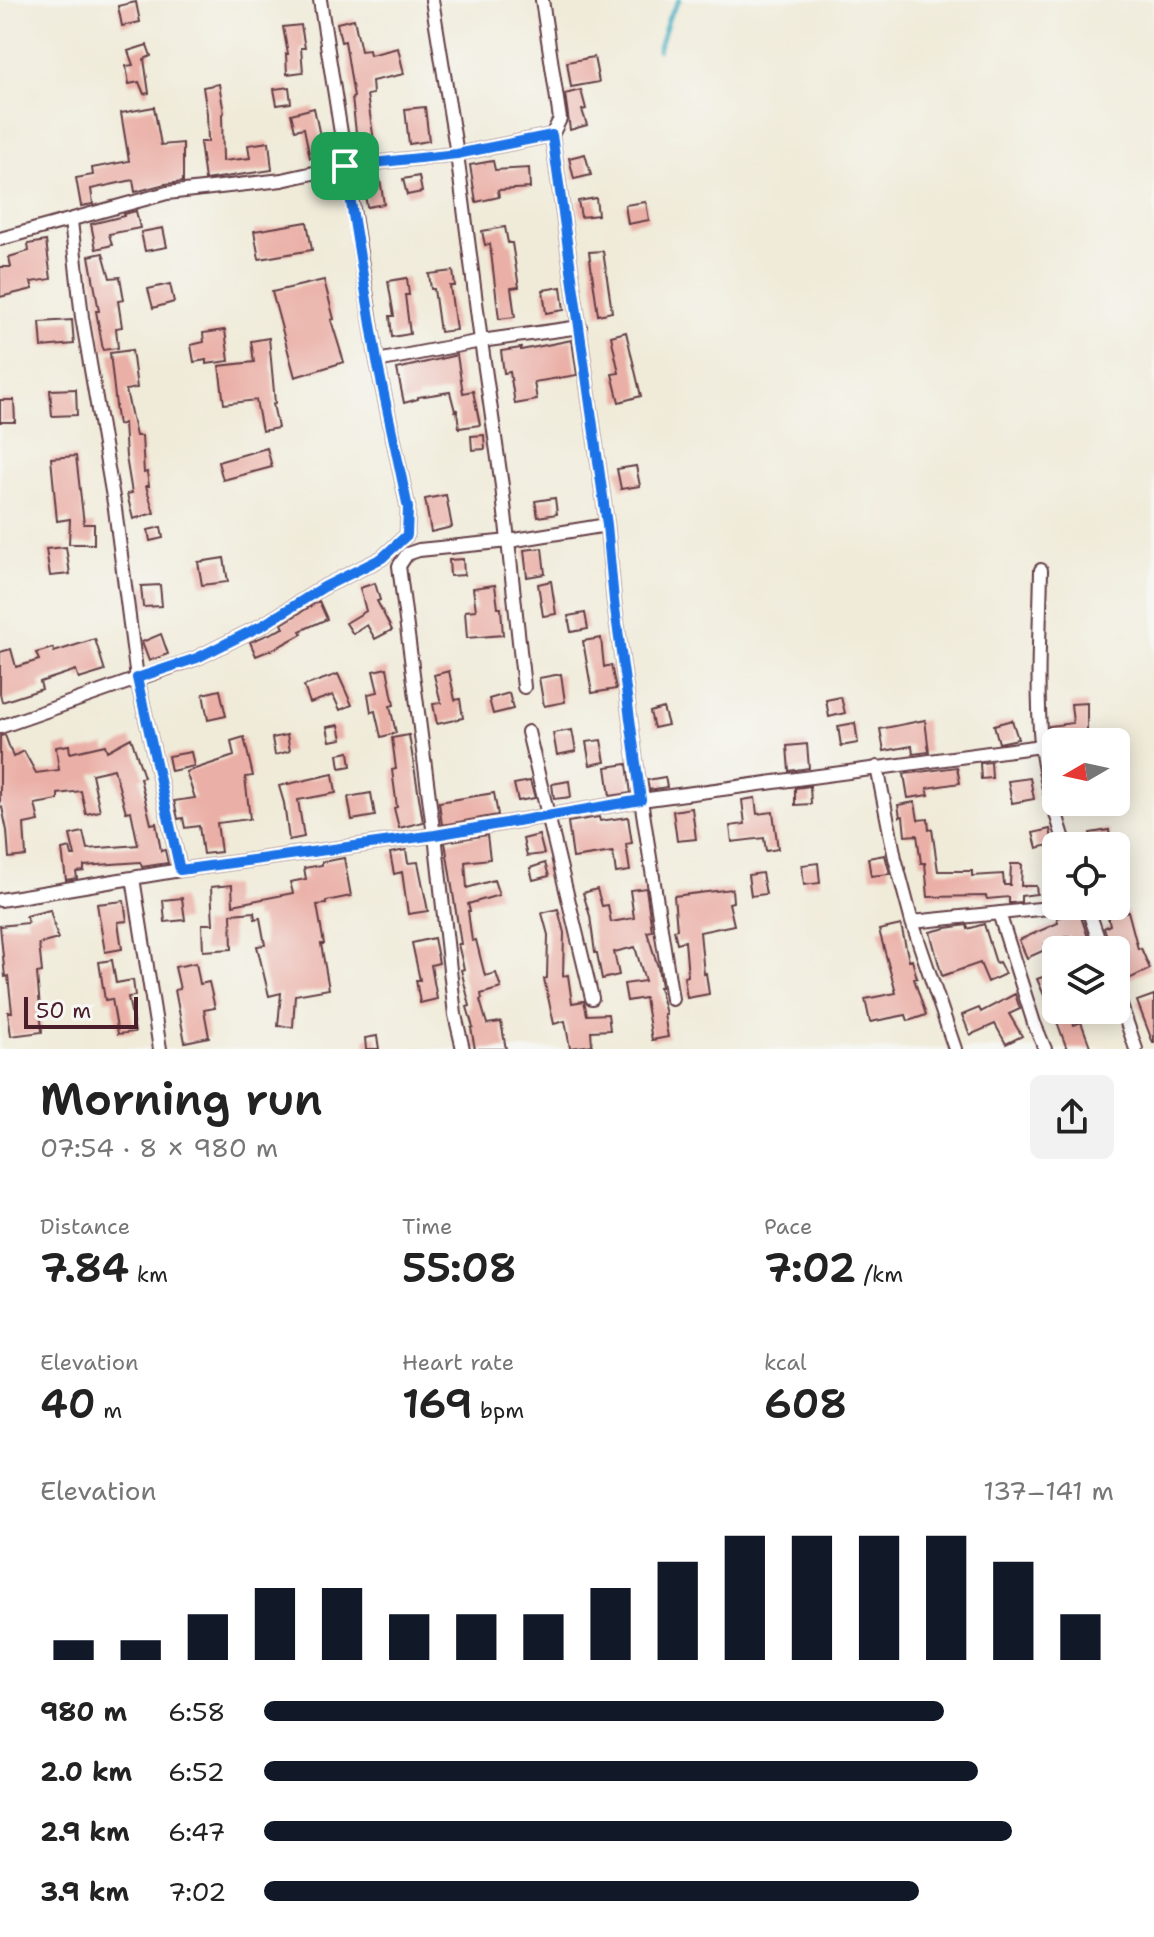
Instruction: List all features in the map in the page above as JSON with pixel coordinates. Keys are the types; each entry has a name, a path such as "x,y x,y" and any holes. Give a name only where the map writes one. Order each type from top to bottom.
{"street":[{"path":"0,727 197,658 382,558 407,535 408,508 377,361 320,0"},
{"path":"432,0 457,154 509,541 524,687"},
{"path":"542,0 560,119 552,135 607,525 641,800 672,999"},
{"path":"0,239 167,193 282,180 345,166 457,154 552,135"},
{"path":"71,221 82,317 115,509 137,678 180,870"},
{"path":"377,361 481,341 580,327"},
{"path":"463,1049 455,1015 435,835 399,566 407,554 419,550 509,541 607,525"},
{"path":"1041,570 1041,746 1062,832"},
{"path":"528,732 592,998"},
{"path":"0,900 180,870 435,835 641,800 1041,746"},
{"path":"877,767 895,858 912,922 955,1049"},
{"path":"133,878 160,1049"},
{"path":"912,922 1042,909"},
{"path":"999,913 1045,1049"},
{"path":"1127,1024 1136,1049"}],"building":[{"path":"136,2 140,22 122,26 118,6"},
{"path":"354,19 361,51 369,50 370,55 398,48 404,74 372,81 373,94 367,95 375,147 358,149 345,41 341,42 337,23"},
{"path":"301,25 305,48 301,48 303,72 287,74 288,54 283,27"},
{"path":"147,45 151,56 144,59 149,93 144,94 139,82 129,84 126,66 133,65 128,51"},
{"path":"594,57 599,82 571,87 567,62"},
{"path":"219,84 224,113 223,161 250,158 248,145 269,142 272,170 205,180 200,142 208,142 203,87"},
{"path":"289,87 291,103 277,105 274,89"},
{"path":"581,90 587,125 570,130 565,94"},
{"path":"154,107 161,145 183,143 183,182 135,192 133,180 91,189 93,204 81,206 76,178 93,175 92,168 129,161 121,113"},
{"path":"425,107 429,141 409,144 405,109"},
{"path":"314,108 324,155 310,158 304,128 295,130 291,114"},
{"path":"585,154 591,175 574,179 569,158"},
{"path":"493,161 495,170 529,168 530,188 498,190 499,197 476,202 470,165"},
{"path":"419,176 422,192 407,195 403,179"},
{"path":"380,179 384,204 367,207 363,181"},
{"path":"596,198 598,215 581,217 578,201"},
{"path":"646,202 649,220 628,224 625,205"},
{"path":"136,211 140,228 109,234 112,245 96,249 91,224"},
{"path":"307,222 312,250 259,259 254,231"},
{"path":"505,227 508,243 512,243 519,287 511,288 515,317 499,319 490,244 485,245 482,231"},
{"path":"163,228 167,247 145,251 141,232"},
{"path":"46,241 51,279 31,282 33,289 0,297 0,267 11,267 9,257 29,251 28,244"},
{"path":"603,251 612,312 598,315 589,252"},
{"path":"103,253 110,278 120,277 124,300 118,301 122,327 116,328 118,348 103,350 89,256"},
{"path":"453,271 455,286 450,286 456,330 440,332 429,274"},
{"path":"407,278 409,295 405,295 410,334 392,337 390,316 394,316 388,281"},
{"path":"324,280 334,319 331,320 344,362 295,377 272,292"},
{"path":"170,284 174,302 153,308 148,289"},
{"path":"561,287 564,310 546,313 543,290"},
{"path":"72,320 74,344 42,347 40,322"},
{"path":"225,330 229,361 194,362 191,345 204,342 203,333"},
{"path":"626,332 641,396 619,402 612,374 619,373 611,336"},
{"path":"269,338 273,404 278,428 262,431 256,400 224,404 219,366 254,362 251,341"},
{"path":"572,340 577,375 534,382 537,400 515,404 510,372 504,373 501,351"},
{"path":"132,350 137,388 126,390 136,436 142,436 144,473 147,472 149,486 146,486 154,513 133,519 127,494 132,493 124,423 118,425 110,353"},
{"path":"457,355 463,393 473,391 480,425 459,428 457,410 450,392 418,397 404,403 397,369"},
{"path":"76,389 77,415 52,416 50,390"},
{"path":"0,400 14,400 15,422 0,422"},
{"path":"484,435 485,449 472,450 471,436"},
{"path":"267,448 272,467 223,480 218,462"},
{"path":"76,456 84,524 94,524 94,544 69,544 70,519 57,521 51,458"},
{"path":"636,466 640,486 621,489 617,469"},
{"path":"446,495 452,527 431,532 425,499"},
{"path":"555,498 557,514 538,517 535,501"},
{"path":"161,527 163,538 150,541 148,530"},
{"path":"66,547 70,574 50,576 46,549"},
{"path":"542,548 545,574 527,577 524,550"},
{"path":"224,558 228,582 202,585 198,562"},
{"path":"463,559 464,575 450,576 449,560"},
{"path":"551,581 556,614 543,616 538,584"},
{"path":"375,583 380,600 377,601 392,630 375,639 367,625 353,634 346,623 366,611 360,588"},
{"path":"160,585 162,606 143,607 141,586"},
{"path":"495,585 503,635 467,638 465,611 476,610 473,588"},
{"path":"319,601 327,619 256,656 250,642 284,628 282,624"},
{"path":"585,613 588,629 571,632 568,616"},
{"path":"161,634 168,654 149,661 142,642"},
{"path":"601,638 604,667 611,665 616,689 592,693 583,641"},
{"path":"95,639 105,671 79,679 76,670 40,682 42,689 2,702 0,652 11,649 16,667 39,660 36,653 53,648 54,652"},
{"path":"387,668 396,733 381,737 368,694 378,692 373,671"},
{"path":"449,671 455,700 460,699 463,718 437,724 433,704 441,703 434,675"},
{"path":"338,674 352,705 340,710 333,695 310,703 304,686"},
{"path":"561,674 565,702 544,706 539,678"},
{"path":"220,690 226,716 208,720 203,694"},
{"path":"509,693 513,709 493,714 489,699"},
{"path":"841,697 845,713 829,717 826,700"},
{"path":"1087,703 1087,728 1049,728 1073,723 1071,704"},
{"path":"663,708 668,725 654,728 650,712"},
{"path":"925,720 929,752 913,754 912,746 884,751 880,729"},
{"path":"1012,720 1018,739 999,743 994,725"},
{"path":"855,723 858,743 841,746 838,726"},
{"path":"339,725 342,739 330,741 327,727"},
{"path":"572,730 576,751 557,755 553,733"},
{"path":"5,735 13,757 24,751 36,773 59,770 56,747 69,745 70,753 105,745 107,751 131,738 144,777 140,778 151,824 156,823 161,851 165,850 168,863 142,867 140,862 84,866 84,871 76,872 77,878 66,880 62,850 70,848 72,856 75,856 70,835 83,832 87,849 138,845 131,811 126,812 114,769 92,774 100,811 86,814 81,791 58,794 58,800 35,804 39,821 24,824 26,856 9,858 7,831 0,807 0,736"},
{"path":"287,735 290,751 275,755 272,738"},
{"path":"409,735 423,822 399,828 394,808 397,807 392,770 396,769 392,738"},
{"path":"244,737 253,776 245,777 250,819 217,823 221,852 203,854 199,826 185,828 183,818 178,819 174,801 195,798 186,772 234,756 231,741"},
{"path":"601,740 605,762 590,765 586,742"},
{"path":"807,744 809,768 789,771 787,746"},
{"path":"191,752 194,766 171,771 168,756"},
{"path":"349,752 351,766 340,768 338,754"},
{"path":"991,762 992,778 981,779 980,763"},
{"path":"627,764 631,793 610,796 606,767"},
{"path":"957,767 960,783 927,788 929,795 908,798 904,774"},
{"path":"333,774 336,793 298,800 304,837 289,840 279,786"},
{"path":"665,777 667,787 649,790 647,780"},
{"path":"1030,778 1034,799 1012,803 1008,781"},
{"path":"530,781 535,798 518,801 514,784"},
{"path":"569,781 571,797 554,799 552,784"},
{"path":"810,786 811,804 795,805 795,788"},
{"path":"371,793 375,816 352,820 348,797"},
{"path":"494,793 498,815 442,825 439,802"},
{"path":"755,798 757,814 773,812 778,849 766,851 764,838 732,842 730,826 745,824 742,800"},
{"path":"915,802 918,820 928,819 929,830 932,829 938,871 972,871 972,876 1003,874 1004,885 1010,885 1011,864 1022,864 1021,886 1036,886 1037,894 1021,896 1021,902 1012,903 1009,903 1009,897 928,897 925,863 921,863 917,835 905,836 903,816 900,817 898,805"},
{"path":"692,808 696,839 677,841 673,811"},
{"path":"599,817 600,821 628,817 632,843 626,844 630,871 616,873 613,852 573,858 568,822"},
{"path":"1050,829 1051,832 1042,832 1042,847 1037,848 1033,833"},
{"path":"487,835 490,859 465,862 467,888 494,880 499,895 468,904 468,911 472,941 476,940 485,976 496,973 501,988 481,994 480,1000 487,1024 501,1022 506,1049 475,1049 467,1007 470,1006 461,970 464,969 458,944 461,944 445,842"},
{"path":"539,835 544,854 527,856 523,839"},
{"path":"406,850 408,863 418,862 428,911 408,914 402,872 394,874 390,853"},
{"path":"885,855 890,874 871,876 868,858"},
{"path":"344,858 351,896 317,905 329,989 295,995 293,1027 278,1026 281,993 269,996 257,946 265,945 260,918 255,919 254,912 231,914 232,949 203,951 202,924 213,924 211,887 232,885 233,905 293,893 290,882 306,879 304,868"},
{"path":"545,863 549,876 533,880 530,868"},
{"path":"818,863 820,883 804,885 802,865"},
{"path":"762,873 766,894 751,896 748,875"},
{"path":"646,888 652,931 647,932 658,967 668,1037 652,1040 645,998 627,1001 624,984 645,981 635,947 614,952 619,975 602,979 583,893 597,889 602,906 608,905 611,922 634,918 630,890"},
{"path":"732,889 733,902 729,903 734,925 700,932 709,994 687,998 685,941 677,943 674,896"},
{"path":"182,898 185,920 165,922 163,900"},
{"path":"124,901 127,921 118,922 122,949 105,952 97,904"},
{"path":"558,909 564,933 563,976 568,975 572,1003 584,1001 587,1015 608,1014 610,1030 591,1031 592,1045 570,1048 565,1021 554,1024 544,979 547,978 548,935 542,913"},
{"path":"50,910 58,939 39,944 42,972 37,973 42,1032 11,1036 8,1012 12,1012 0,926 28,923 26,916"},
{"path":"1130,919 1138,949 1141,948 1150,969 1130,979 1130,936 1107,936 1104,928 1110,925 1109,920"},
{"path":"1057,920 1082,920 1088,936 1042,936 1042,951 1027,958 1019,940 1058,923"},
{"path":"984,924 996,963 999,962 1005,974 988,982 980,963 942,976 930,932 967,925 968,929"},
{"path":"901,925 926,1015 908,1021 906,1015 870,1022 865,999 896,993 879,930"},
{"path":"434,938 439,963 431,965 437,999 420,1003 416,980 420,980 412,943"},
{"path":"112,960 116,983 133,980 135,996 128,997 135,1032 118,1034 112,999 105,1000 99,962"},
{"path":"196,963 200,984 209,982 215,1008 204,1010 209,1037 185,1042 175,990 180,989 175,967"},
{"path":"1015,994 1020,1009 1009,1014 1022,1036 1006,1044 995,1024 970,1035 962,1015 979,1008 981,1012"},
{"path":"1154,995 1154,1043 1153,1043 1137,1001"},
{"path":"1058,1024 1082,1024 1091,1049 1067,1049"},
{"path":"377,1036 379,1049 366,1049 365,1038"}],"waterway":[{"path":"658,50 669,17 679,0"}],"route":[{"path":"552,135 607,525 641,800 435,835 180,870 137,678 197,658 263,625 324,587 382,558 407,535 408,508 377,361 345,166 457,154 552,135"}]}
